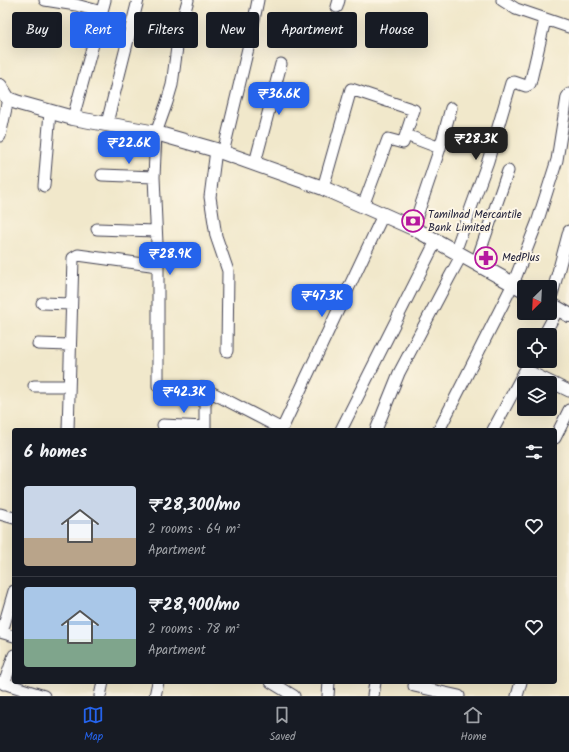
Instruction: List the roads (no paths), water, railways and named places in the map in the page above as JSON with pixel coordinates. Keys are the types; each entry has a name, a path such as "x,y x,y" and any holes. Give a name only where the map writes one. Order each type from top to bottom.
{"main road":[{"path":"0,86 8,99 73,118 108,123 156,133 220,151 323,188 382,216 413,228 517,286"}],"street":[{"path":"45,0 76,5 102,12 105,0"},
{"path":"108,123 138,0"},
{"path":"188,0 180,27 172,85 156,133 154,177 158,266 158,386 203,388 280,428"},
{"path":"227,351 228,271 216,236 210,197 220,151 250,40 258,0"},
{"path":"502,0 516,9 544,20 569,27"},
{"path":"377,428 399,373 445,284 458,254 511,83 514,82 526,86 530,84 544,20"},
{"path":"73,118 92,48"},
{"path":"256,163 281,64"},
{"path":"323,188 351,89 414,110 403,143 388,139 363,206"},
{"path":"520,280 557,160 567,97 569,94"},
{"path":"0,136 8,99"},
{"path":"413,228 440,148 451,108"},
{"path":"44,186 50,112"},
{"path":"406,136 440,148"},
{"path":"476,263 508,171"},
{"path":"102,175 154,177"},
{"path":"282,428 382,216"},
{"path":"97,228 156,231"},
{"path":"557,308 569,231"},
{"path":"342,428 436,241"},
{"path":"68,428 73,258 78,255 158,266"},
{"path":"440,428 517,289"},
{"path":"42,304 71,304"},
{"path":"38,344 70,346"},
{"path":"496,428 527,368"},
{"path":"531,368 569,391"},
{"path":"34,386 69,386"},
{"path":"163,425 205,428 205,405 208,391"},
{"path":"557,434 569,410"},
{"path":"0,514 12,517"},
{"path":"12,597 1,632 12,635"},
{"path":"12,661 4,687 44,696"},
{"path":"100,696 103,684"},
{"path":"155,696 158,684"},
{"path":"275,684 294,696"},
{"path":"328,696 329,684"},
{"path":"373,696 375,684"},
{"path":"517,696 520,684"},
{"path":"414,686 460,696"}],"place":[{"name":"Tamilnad Mercantile Bank Limited","path":"413,221"},
{"name":"MedPlus","path":"486,258"}]}
